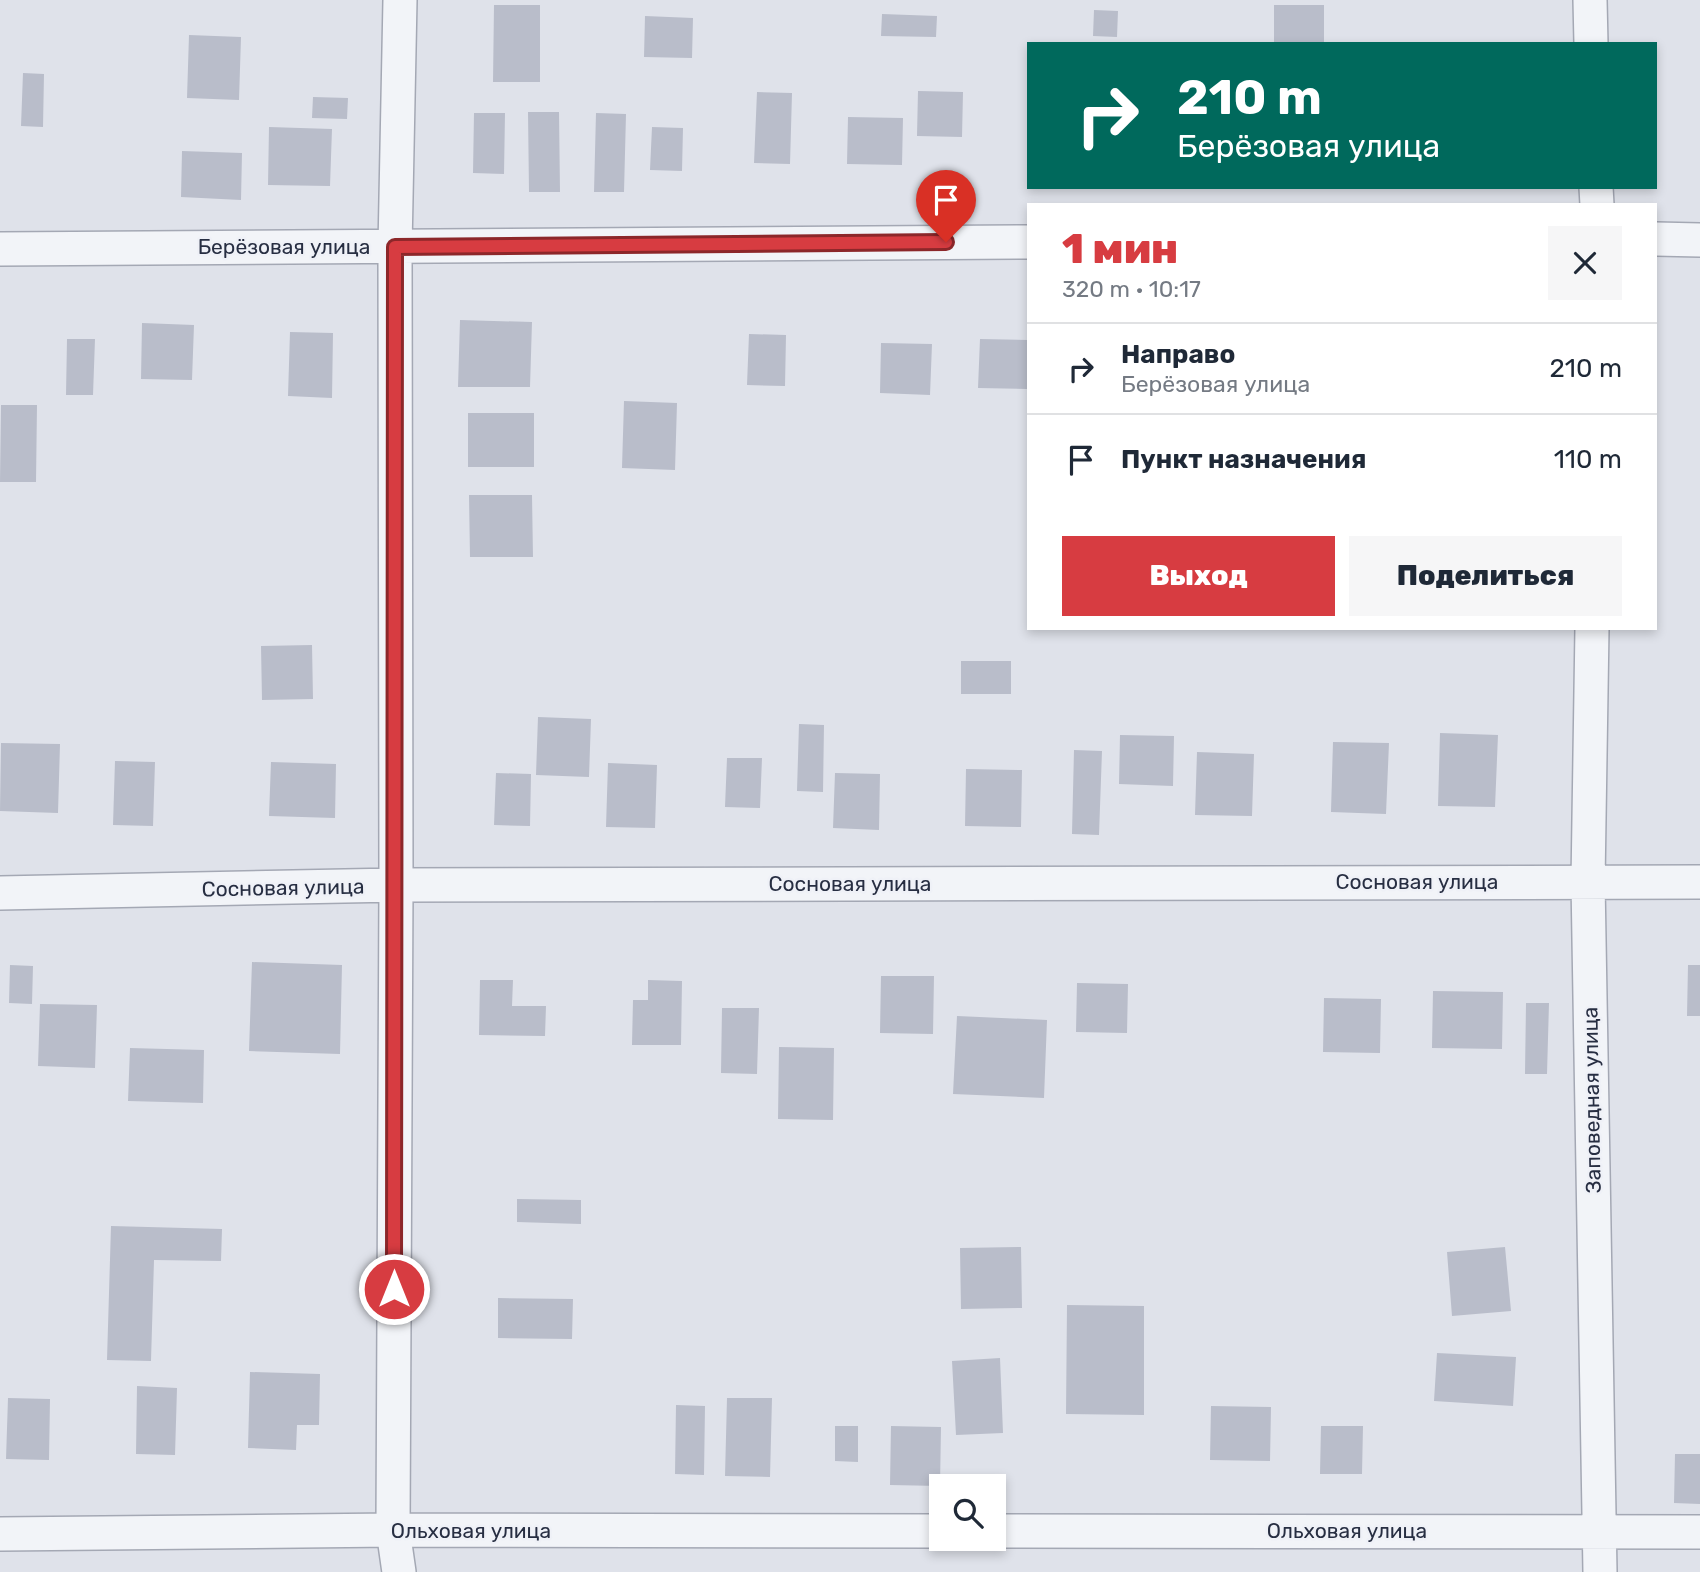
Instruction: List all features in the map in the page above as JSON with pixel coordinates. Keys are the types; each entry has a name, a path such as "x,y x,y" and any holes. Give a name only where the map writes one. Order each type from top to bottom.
{"street":[{"path":"399,1572 393,1530 395,247 400,0"},
{"path":"1590,0 1591,42"},
{"path":"1657,239 1700,240"},
{"name":"Берёзовая улица","path":"0,248 1027,242"},
{"name":"Заповедная улица","path":"1592,630 1588,882 1600,1572"},
{"name":"Сосновая улица","path":"0,893 396,885 1700,882"},
{"name":"Ольховая улица","path":"0,1534 393,1530 929,1531"},
{"name":"Ольховая улица","path":"1006,1531 1700,1532"}],"building":[{"path":"494,5 540,5 540,82 493,82"},
{"path":"1274,5 1324,5 1324,42 1274,42"},
{"path":"1094,10 1118,11 1117,37 1093,36"},
{"path":"882,14 937,16 936,37 881,36"},
{"path":"645,16 693,18 692,58 644,57"},
{"path":"189,35 241,37 239,100 187,98"},
{"path":"23,73 44,74 43,127 21,126"},
{"path":"918,91 963,92 962,137 917,136"},
{"path":"757,92 792,93 790,164 754,163"},
{"path":"313,97 348,98 347,119 312,118"},
{"path":"528,112 559,112 560,192 529,192"},
{"path":"474,113 505,113 504,174 473,173"},
{"path":"596,113 626,114 624,192 594,192"},
{"path":"848,117 903,118 902,165 847,164"},
{"path":"269,127 332,129 330,186 268,185"},
{"path":"652,127 683,128 682,171 650,170"},
{"path":"182,151 242,153 241,200 181,197"},
{"path":"460,320 532,322 530,387 458,387"},
{"path":"142,323 194,325 192,380 141,379"},
{"path":"290,332 333,333 332,398 288,396"},
{"path":"749,334 786,335 785,386 747,385"},
{"path":"67,339 95,339 93,395 66,395"},
{"path":"980,339 1027,340 1027,389 978,388"},
{"path":"881,343 932,344 930,395 880,393"},
{"path":"624,401 677,403 675,470 622,468"},
{"path":"1,405 37,405 36,482 0,482"},
{"path":"468,413 534,413 534,467 468,467"},
{"path":"469,495 532,495 533,557 470,557"},
{"path":"312,645 313,699 262,700 261,646"},
{"path":"961,661 1011,661 1011,694 961,694"},
{"path":"538,717 591,719 589,777 536,775"},
{"path":"799,724 824,725 823,792 797,791"},
{"path":"1440,733 1498,735 1495,807 1438,806"},
{"path":"1120,735 1174,736 1173,786 1119,784"},
{"path":"1333,742 1389,743 1386,814 1331,812"},
{"path":"1,743 60,744 58,813 0,811"},
{"path":"1074,750 1102,751 1099,835 1072,834"},
{"path":"1197,752 1254,754 1252,816 1195,815"},
{"path":"727,758 762,758 760,808 725,807"},
{"path":"115,761 155,762 153,826 113,825"},
{"path":"271,762 336,764 335,818 269,816"},
{"path":"608,763 657,765 655,828 606,827"},
{"path":"966,769 1022,770 1021,827 965,826"},
{"path":"496,773 531,774 530,826 494,825"},
{"path":"835,773 880,774 879,830 833,828"},
{"path":"252,962 342,965 340,1054 249,1051"},
{"path":"10,965 33,966 32,1004 9,1003"},
{"path":"1688,965 1700,965 1700,1016 1687,1016"},
{"path":"881,976 934,976 933,1034 880,1033"},
{"path":"480,980 513,980 512,1006 546,1006 545,1036 479,1035"},
{"path":"648,980 682,981 681,1045 632,1045 633,1000 648,1000"},
{"path":"1077,983 1128,984 1127,1033 1076,1032"},
{"path":"1433,991 1503,992 1502,1049 1432,1048"},
{"path":"1324,998 1381,999 1380,1053 1323,1052"},
{"path":"1526,1003 1549,1003 1547,1074 1525,1074"},
{"path":"40,1004 97,1005 95,1068 38,1066"},
{"path":"722,1008 759,1008 757,1074 721,1073"},
{"path":"957,1016 1047,1020 1044,1098 953,1094"},
{"path":"779,1047 834,1048 833,1120 778,1119"},
{"path":"130,1048 204,1050 203,1103 128,1101"},
{"path":"517,1199 581,1200 581,1224 517,1222"},
{"path":"111,1226 222,1229 221,1261 154,1260 151,1361 107,1360"},
{"path":"1021,1247 1022,1308 961,1309 960,1248"},
{"path":"1505,1247 1511,1311 1452,1316 1447,1252"},
{"path":"498,1298 573,1299 572,1339 498,1338"},
{"path":"1067,1305 1144,1306 1144,1415 1066,1414"},
{"path":"1437,1353 1516,1357 1513,1406 1434,1401"},
{"path":"1000,1358 1003,1433 956,1435 952,1361"},
{"path":"250,1372 320,1374 319,1425 297,1425 296,1450 248,1448"},
{"path":"137,1386 177,1388 175,1455 136,1454"},
{"path":"8,1398 50,1399 49,1460 6,1459"},
{"path":"727,1398 772,1398 770,1477 725,1476"},
{"path":"676,1405 705,1406 704,1475 675,1474"},
{"path":"1211,1406 1271,1407 1270,1461 1210,1460"},
{"path":"835,1426 858,1426 858,1462 835,1461"},
{"path":"891,1426 941,1427 940,1474 929,1474 929,1486 890,1485"},
{"path":"1321,1426 1363,1426 1362,1474 1320,1474"},
{"path":"1675,1454 1700,1454 1700,1504 1674,1503"}],"route":[{"path":"394,1289 395,247 946,242"}]}
